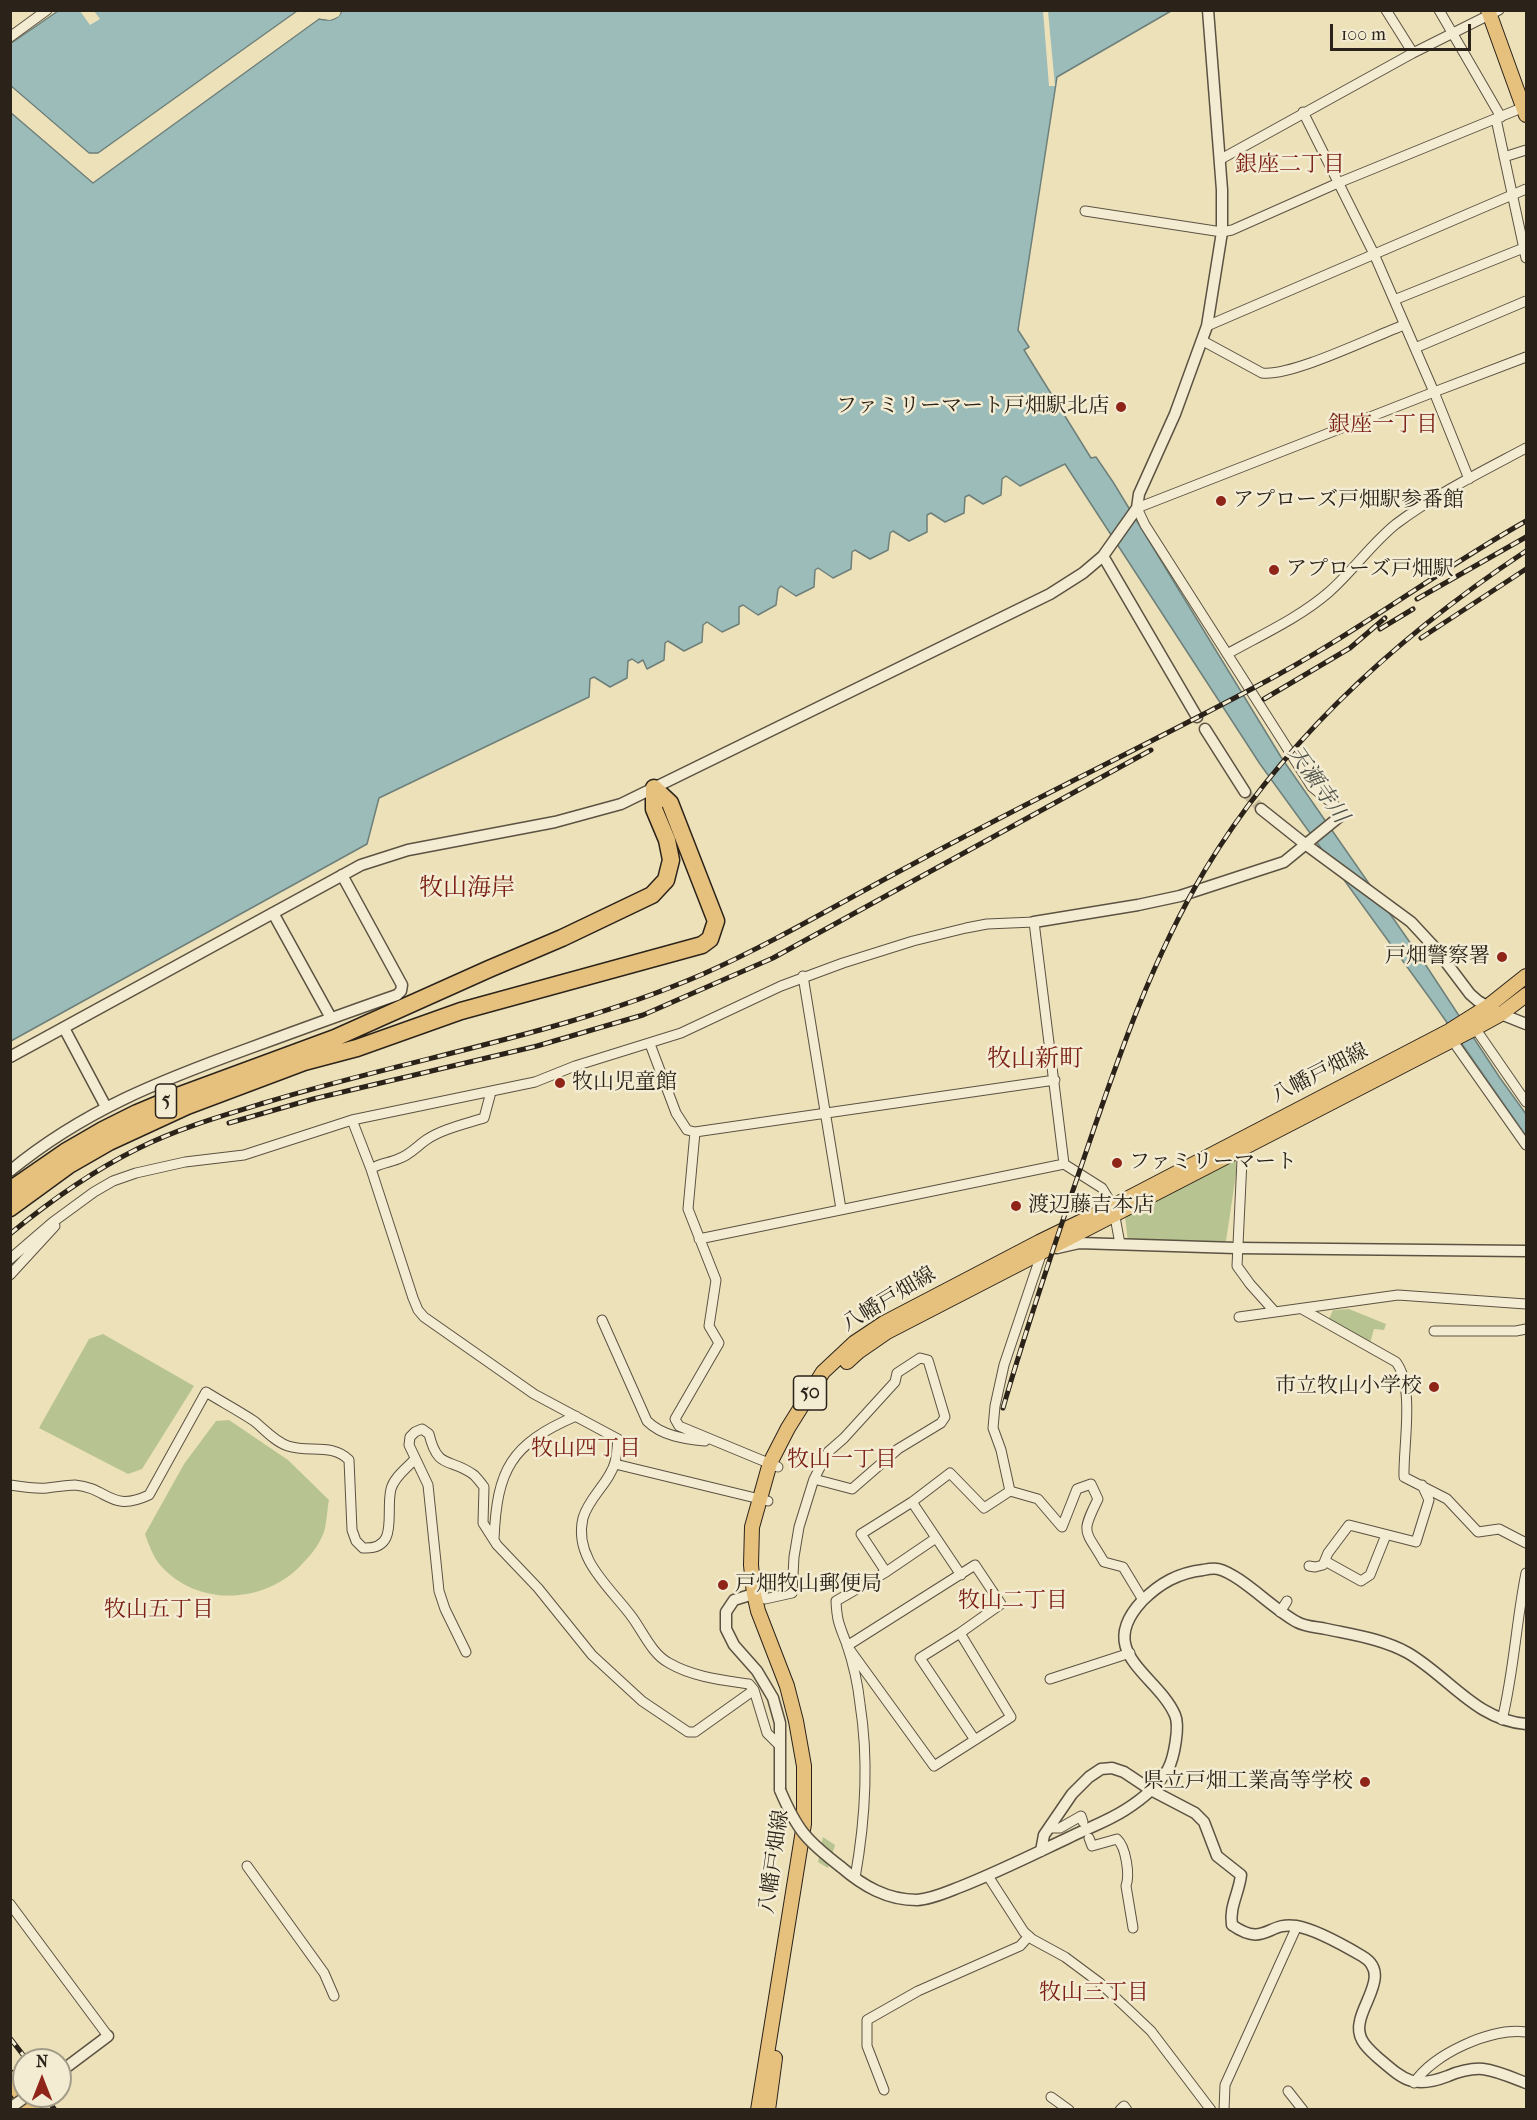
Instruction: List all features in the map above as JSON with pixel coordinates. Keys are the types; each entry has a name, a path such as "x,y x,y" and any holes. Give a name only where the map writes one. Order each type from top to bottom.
{"highway":[{"name":"5","path":"10,1190 65,1152 137,1113 219,1080 335,1038 562,938 652,895 666,880 670,860 667,840 654,809 654,788"},
{"name":"5","path":"10,1208 69,1165 109,1142 187,1106 304,1062 357,1048 460,1011 693,949 710,939 716,921 670,803 654,788"},
{"path":"10,2079 33,2109"},
{"path":"10,2097 20,2109"}],"main road":[{"path":"1494,12 1527,91"},
{"path":"1494,12 1526,109"},
{"name":"八幡戸畑線","path":"1470,1027 1487,1007 1527,976"},
{"name":"八幡戸畑線","path":"758,2109 804,1824 804,1766 796,1721 787,1686 758,1611 761,1594 761,1528 764,1500 788,1428 823,1372 854,1343 884,1323 1039,1242 1114,1211 1240,1150 1470,1027 1500,1014 1527,994"},
{"name":"八幡戸畑線","path":"774,1465 829,1379 858,1352 887,1332 1042,1252 1114,1211 1452,1037"},
{"name":"八幡戸畑線","path":"761,1594 795,1682 805,1718 813,1764 813,1825 789,1962 768,2109"}],"street":[{"path":"10,37 47,10"},
{"path":"10,1057 342,875 385,856 408,850 555,822 621,804 1050,594 1083,573 1103,556 1137,508 1138,494 1174,414 1207,326 1222,232 1221,159 1208,10"},
{"path":"1386,10 1413,53"},
{"path":"1394,300 1526,251 1504,157 1498,118 1439,10"},
{"path":"1221,159 1303,112 1494,12"},
{"path":"1085,211 1222,232 1232,230 1338,183 1498,118 1526,109"},
{"path":"1303,112 1374,254 1469,479"},
{"path":"1504,157 1527,150"},
{"path":"1207,326 1527,189"},
{"path":"1415,348 1527,301"},
{"path":"1203,341 1262,373 1271,374 1302,365 1404,325"},
{"path":"1137,508 1527,357"},
{"path":"1227,654 1308,609 1343,580 1366,551 1397,524 1469,479 1527,448"},
{"path":"10,1259 73,1206 113,1181 136,1173 185,1162 244,1155 352,1120 535,1082 575,1066 681,1033 803,976 914,941 987,924 1034,922 1138,905 1180,896 1284,862 1344,813 1312,787 1151,534 1137,508"},
{"path":"1103,556 1197,717"},
{"path":"1205,729 1245,792"},
{"path":"1261,809 1309,841 1423,934 1470,994 1500,1014 1527,1024"},
{"path":"10,1171 48,1142 106,1107 166,1078 397,995 402,985 342,875"},
{"path":"273,913 331,1018"},
{"path":"1034,922 1064,1164"},
{"path":"803,976 841,1209"},
{"path":"1470,1027 1527,1102"},
{"path":"64,1028 106,1107"},
{"path":"1452,1037 1527,1145"},
{"path":"650,1044 676,1113 687,1130 695,1132 1055,1080"},
{"path":"371,1169 415,1151 425,1141 439,1133 484,1118 490,1092"},
{"path":"352,1120 371,1169 418,1310 424,1317 534,1394 618,1439 615,1464 590,1502 583,1518 583,1542 588,1557 603,1584 632,1616 656,1652 668,1663 710,1679 749,1684 754,1690 766,1733 780,1746"},
{"path":"695,1132 688,1209 716,1280 709,1326 719,1343 675,1419 679,1426 774,1465"},
{"path":"1240,1150 1242,1160 1236,1248 1237,1266 1275,1312"},
{"path":"699,1239 1064,1164 1102,1188 1114,1211 1120,1245"},
{"path":"10,1275 73,1206"},
{"path":"1010,1491 1001,1450 993,1428 995,1406 1004,1365 1042,1252 1078,1243 1236,1248 1527,1251"},
{"path":"1239,1317 1398,1295 1527,1304"},
{"path":"1302,1309 1396,1362 1403,1372 1407,1418 1404,1476 1447,1499 1478,1532 1499,1529 1527,1543"},
{"path":"602,1320 647,1421 656,1430 687,1439 714,1442"},
{"path":"1434,1331 1527,1329"},
{"path":"814,1479 852,1489 898,1449 941,1423 945,1417 928,1360 920,1358 897,1373 895,1383 828,1452 814,1479 799,1527 792,1593 761,1594 734,1600 726,1612 726,1629 734,1645 757,1671 772,1698 780,1723 780,1790 800,1830 814,1846 863,1885 888,1896 918,1900 939,1895 988,1876 1124,1811 1152,1790 1169,1768 1177,1736 1177,1717 1168,1703 1135,1666 1125,1635 1126,1624 1143,1600 1167,1580 1201,1570 1217,1568 1230,1574 1280,1612 1300,1624 1376,1639 1405,1651 1435,1670 1470,1703 1503,1720 1527,1724"},
{"path":"10,1485 29,1488 86,1486 110,1499 125,1503 138,1500 149,1494 206,1392 253,1421 285,1445 300,1449 335,1450 343,1454 349,1460 352,1530 356,1541 363,1548 373,1548 383,1544 388,1534 391,1488 396,1479 415,1460"},
{"path":"494,1539 499,1494 514,1457 547,1429 576,1416"},
{"path":"466,1652 444,1609 439,1591 428,1485 409,1445 410,1437 422,1429 429,1434 433,1449 442,1461 474,1475 484,1487 483,1523 497,1545 538,1588 592,1655 642,1701 688,1732 695,1732 754,1690"},
{"path":"615,1464 764,1500"},
{"path":"886,1572 861,1534 912,1502 950,1473 984,1508 1010,1491 1043,1502 1062,1527 1077,1489 1091,1484 1098,1499 1086,1523 1086,1531 1104,1562 1122,1567 1143,1600"},
{"path":"1309,1566 1315,1568 1323,1565 1328,1553 1348,1525 1416,1542 1429,1500 1422,1485"},
{"path":"912,1502 961,1575"},
{"path":"1324,1562 1361,1581 1370,1575 1386,1534"},
{"path":"855,1878 861,1845 865,1772 860,1704 847,1646 837,1621 836,1601 886,1572 936,1538"},
{"path":"847,1646 975,1565 1001,1604 920,1658 975,1740"},
{"path":"1503,1720 1527,1573"},
{"path":"1280,1612 1287,1601"},
{"path":"847,1646 934,1766 1011,1718 960,1633"},
{"path":"1050,1679 1130,1653"},
{"path":"1041,1851 1044,1835 1072,1794 1089,1777 1101,1769 1112,1768 1124,1772 1195,1813 1204,1822 1217,1856 1241,1875 1240,1886 1230,1914 1232,1925 1244,1933 1254,1935 1289,1925 1297,1926 1371,1962 1375,1984 1360,2020 1359,2032 1364,2045 1397,2074 1414,2083 1431,2082 1465,2069 1484,2069 1527,2083"},
{"path":"1049,1828 1060,1828 1081,1816 1083,1822"},
{"path":"1089,1838 1092,1846 1116,1839 1122,1844 1132,1928"},
{"path":"248,1866 324,1972 334,1996"},
{"path":"988,1876 1029,1936 1092,1976 1151,2031 1211,2109"},
{"path":"10,1904 108,2036 72,2063"},
{"path":"1224,2109 1225,2085 1297,1926"},
{"path":"884,2090 867,2046 867,2020 918,1991 1020,1946 1029,1936"},
{"path":"1414,2083 1422,2071 1445,2055 1471,2042 1491,2036 1527,2032"},
{"path":"1288,2091 1303,2109"},
{"path":"1051,2097 1069,2109"},
{"path":"1120,2109 1124,2106 1127,2109"}],"green space":[{"path":"1236,1158 1236,1174 1226,1241 1128,1242 1125,1216"},
{"path":"1349,1309 1386,1324 1384,1330 1374,1329 1370,1343 1329,1319 1333,1310"},
{"path":"103,1334 194,1386 142,1469 128,1474 39,1428 89,1339"},
{"path":"229,1420 288,1460 329,1500 324,1532 316,1548 304,1562 289,1576 272,1586 253,1593 234,1595 214,1594 195,1589 177,1580 158,1562 145,1534 184,1464 216,1421"},
{"path":"823,1837 835,1845 828,1868 818,1862"}],"water":[{"path":"58,11 297,11 98,153 89,153 11,86 10,44"},
{"path":"342,11 1171,11 1057,77 1018,330 1029,347 1024,350 1091,458 1096,457 1113,482 1281,757 1526,1114 1526,1136 1434,1004 1260,764 1065,464 1020,486 1006,476 1002,479 1001,495 983,504 969,495 965,497 964,513 945,522 931,513 927,515 927,532 909,541 893,531 890,533 888,550 870,559 855,550 852,552 851,569 833,578 818,568 815,570 814,587 796,596 781,586 778,589 776,605 758,615 743,605 739,607 739,624 722,632 707,622 703,625 702,642 684,651 668,641 665,643 664,660 647,669 643,660 638,663 632,659 628,661 627,678 610,687 594,677 590,679 589,697 379,798 367,844 11,1041 10,112 93,183 319,19 333,19 338,17"}],"pier":[{"path":"300,10 98,156 87,156 10,90 11,87 90,155 98,155"},
{"path":"339,10 341,11 339,16 330,20 319,18 92,181 10,109 93,179 317,17 330,18"},
{"path":"80,11 94,11 100,19 90,25"},
{"path":"1043,11 1048,11 1055,86 1049,86"}],"tunnel":[{"path":"1245,792 1261,809"}],"railway":[{"path":"10,1234 103,1167 183,1129 319,1087 596,1014 650,995 730,962 956,841 1293,666 1526,521"},
{"path":"1417,599 1526,537"},
{"path":"1003,1408 1022,1344 1124,1044 1169,938 1205,870 1236,822 1270,777 1348,693 1434,618 1526,551"},
{"path":"1421,638 1526,569"},
{"path":"1380,629 1413,609"},
{"path":"1264,699 1350,648 1385,618"},
{"path":"229,1123 313,1099 537,1046 643,1015 773,958 1151,750"},
{"path":"10,2038 18,2048"}],"place":[{"name":"ファミリーマート戸畑駅北店","path":"1121,407"},
{"name":"アプローズ戸畑駅参番館","path":"1221,501"},
{"name":"アプローズ戸畑駅","path":"1274,570"},
{"name":"戸畑警察署","path":"1502,957"},
{"name":"牧山児童館","path":"560,1083"},
{"name":"ファミリーマート","path":"1117,1163"},
{"name":"渡辺藤吉本店","path":"1016,1206"},
{"name":"市立牧山小学校","path":"1434,1387"},
{"name":"戸畑牧山郵便局","path":"723,1585"},
{"name":"県立戸畑工業高等学校","path":"1365,1782"}],"district":[{"name":"銀座二丁目","path":"1290,166"},
{"name":"銀座一丁目","path":"1383,426"},
{"name":"牧山海岸","path":"467,889"},
{"name":"牧山新町","path":"1035,1060"},
{"name":"牧山四丁目","path":"586,1450"},
{"name":"牧山一丁目","path":"842,1461"},
{"name":"牧山二丁目","path":"1013,1602"},
{"name":"牧山五丁目","path":"159,1611"},
{"name":"牧山三丁目","path":"1094,1994"}],"water label":[{"name":"天瀬寺川","path":"1317,785"}]}
